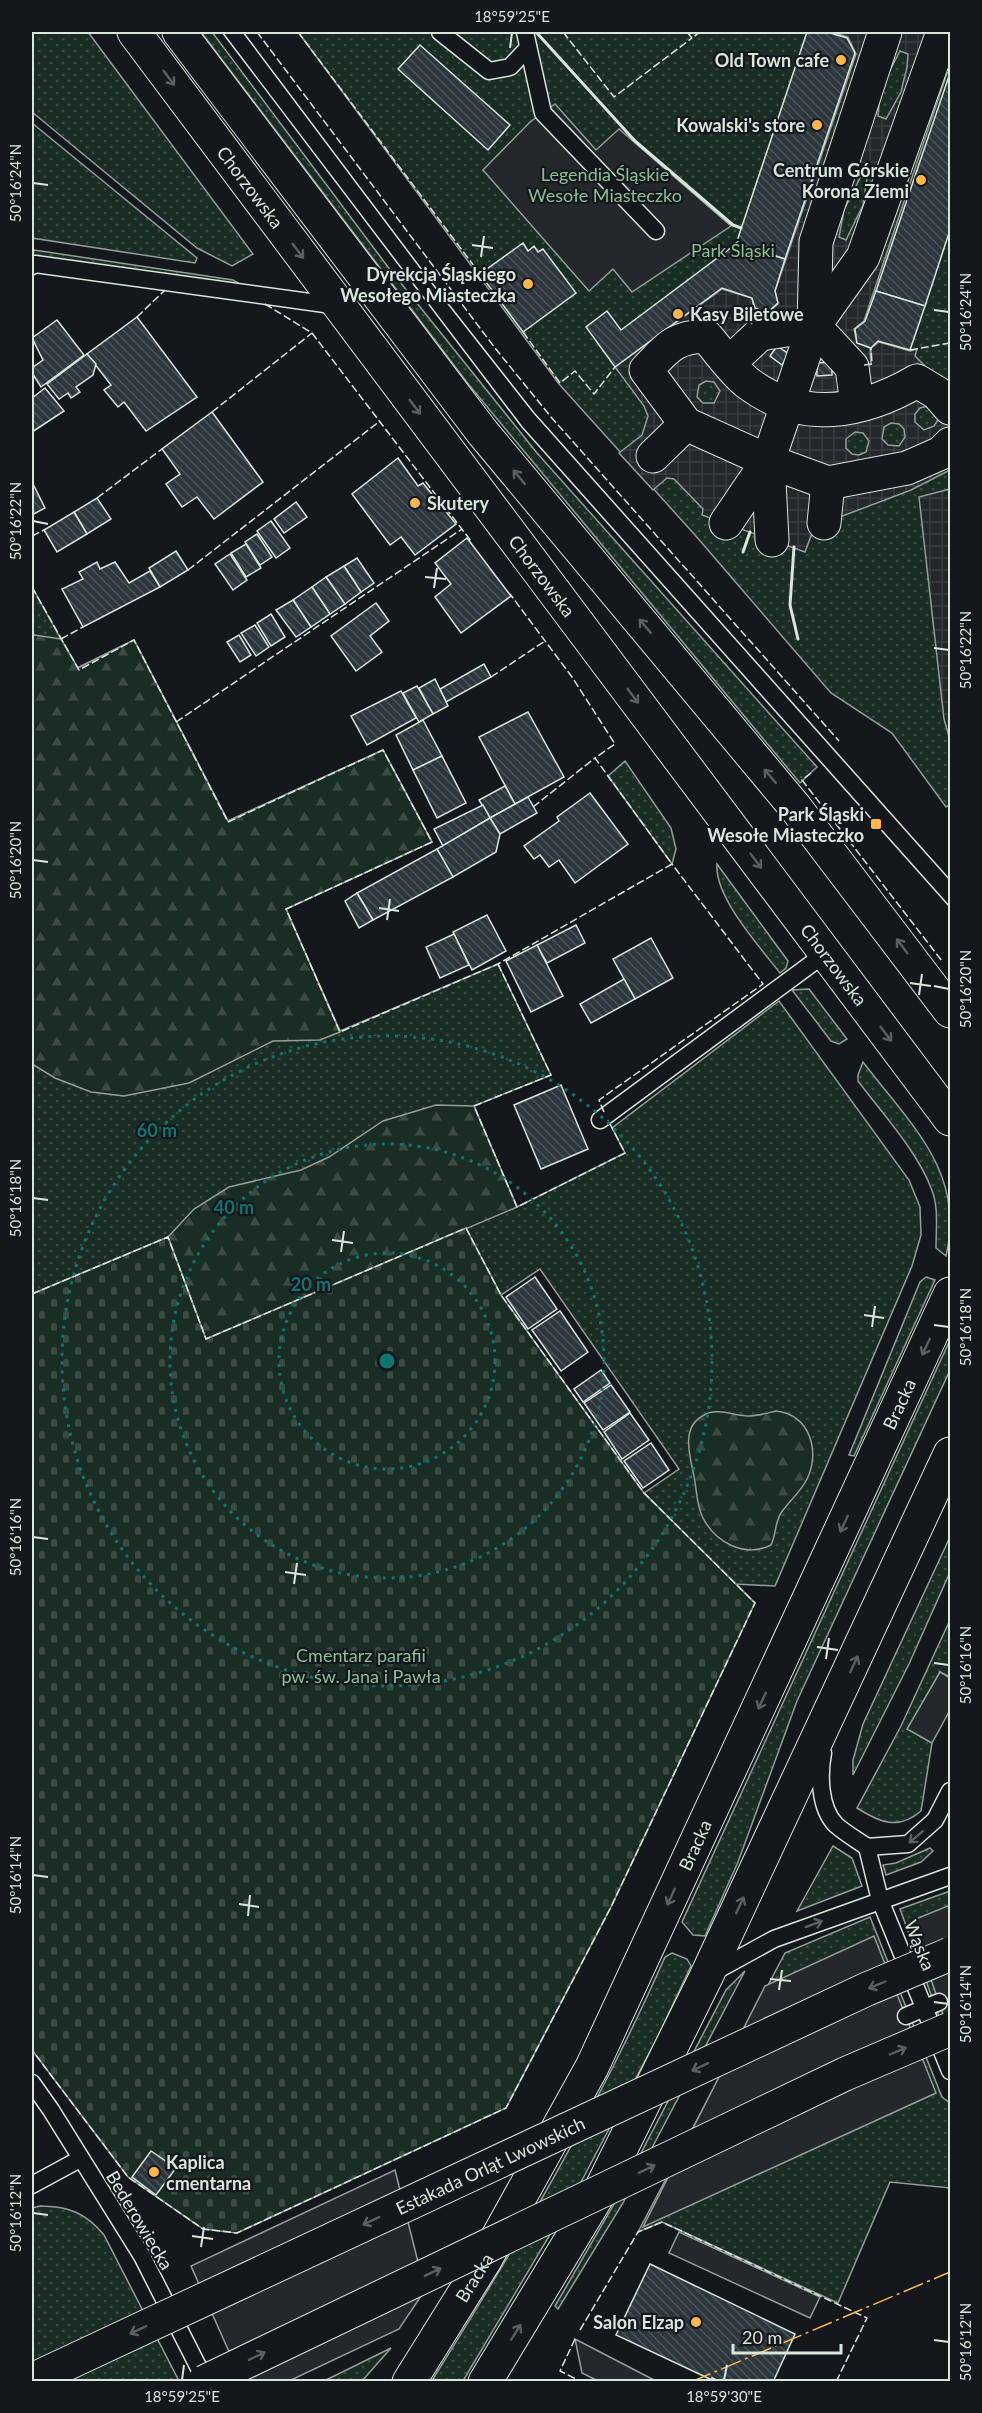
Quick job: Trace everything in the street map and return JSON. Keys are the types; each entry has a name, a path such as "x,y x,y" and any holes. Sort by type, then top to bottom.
{"main road":[{"name":"Chorzowska","path":"134,32 951,1119"},
{"name":"Chorzowska","path":"178,32 483,433 795,807 951,1011"},
{"path":"857,405 852,367 814,326 816,242 885,32"},
{"path":"726,523 768,461 814,326 863,257 943,32"},
{"path":"729,363 760,334 814,326"},
{"path":"951,408 937,393 916,381 886,399 830,411 786,406 747,384 706,336 684,337 664,351 646,370 686,424 768,461 828,483 909,479 951,444"},
{"path":"653,456 686,424"},
{"path":"768,461 772,540"},
{"path":"824,523 828,483"},
{"name":"Bracka","path":"409,2382 485,2260 592,2067 951,1294"},
{"path":"485,2382 598,2195 706,1977 951,1454"},
{"path":"926,1506 951,1480"},
{"name":"Estakada Orląt Lwowskich","path":"32,2380 867,1989 951,1954"},
{"path":"205,2382 845,2074 938,2013"}],"lane":[{"path":"440,32 489,71 510,67 527,49"},
{"path":"525,32 543,113 657,231"},
{"path":"32,266 35,264 340,306"},
{"path":"600,1120 826,953"},
{"path":"829,1717 819,1774 825,1803 836,1825 867,1847 908,1844 935,1820 951,1791"},
{"name":"Wąska","path":"867,1847 880,1900 938,2013 951,2071"},
{"path":"706,1977 749,1950 774,1939 951,1875"},
{"path":"906,2016 938,2013"},
{"name":"Bederowiecka","path":"32,2083 142,2256 205,2382"},
{"path":"32,2185 80,2159"}],"green space":[{"path":"32,32 88,32 253,254 232,266 197,248 32,112"},
{"path":"201,32 212,32 388,267 537,453 817,767 800,783 469,385"},
{"name":"Park Śląski","path":"298,32 950,32 950,804 946,807 892,733 831,693 695,535 559,384"},
{"path":"32,123 197,258 195,263 32,238"},
{"path":"34,250 233,280 255,293 32,262"},
{"path":"32,587 77,668 134,640 228,821 383,750 432,842 286,909 340,1031 498,964 551,1075 474,1106 517,1207 625,1153 612,1128 779,1001 909,1180 920,1207 921,1235 912,1266 775,1586 735,1584 644,1493 679,1469 540,1269 501,1295 466,1229 206,1339 168,1237 32,1294"},
{"path":"34,635 61,639 78,668 134,640 228,821 383,750 432,842 286,909 340,1032 320,1040 273,1041 189,1083 124,1096 91,1092 55,1078 32,1064 32,637"},
{"path":"625,761 671,828 676,849 672,864 608,776"},
{"path":"717,864 788,961 786,968 780,973 750,936 730,906 718,877"},
{"path":"809,989 847,1039 839,1044 831,1041 792,990"},
{"path":"863,1062 915,1128 941,1174 948,1199 950,1226 946,1256 936,1248 937,1225 934,1195 925,1174 908,1146 858,1081"},
{"path":"436,1105 474,1106 517,1207 206,1339 168,1237 194,1209 229,1187 301,1170 329,1157 383,1121"},
{"name":"Cmentarz parafii pw. św. Jana i Pawła","path":"466,1228 501,1295 644,1493 755,1603 611,1907 506,2108 237,2233 203,2229 128,2177 32,2050 32,1294 168,1237 206,1339"},
{"path":"926,1277 935,1280 854,1456 849,1455 920,1282"},
{"path":"950,1340 950,1370 797,1701 738,1862 705,1936 693,1935 682,1922"},
{"path":"776,1411 797,1419 804,1426 812,1446 811,1468 804,1484 779,1517 771,1545 761,1549 741,1549 715,1535 701,1514 690,1455 691,1428 696,1421 709,1413 720,1412 749,1416"},
{"path":"950,1537 950,1572 909,1664 853,1775 853,1760 863,1724"},
{"path":"950,1620 950,1677 940,1672 908,1729 932,1743 921,1811 913,1817 896,1823 881,1820 857,1808 901,1726"},
{"path":"833,1846 852,1858 862,1886 797,1911"},
{"path":"930,1848 933,1851 921,1862 886,1875 883,1865 896,1863"},
{"path":"950,1891 950,2047 900,1909"},
{"path":"870,1917 942,2097 950,2103 950,2188 890,2182 838,2303 662,2222 638,2232 785,1953"},
{"path":"672,1953 687,1959 691,1966 657,2038 580,2184 463,2381 431,2382 495,2279 556,2174 613,2067 665,1957"},
{"path":"745,1971 623,2203 558,2309 555,2306 617,2199 726,1990"},
{"path":"59,2207 76,2212 90,2221 104,2235 179,2381 32,2381 32,2208"},
{"path":"391,2348 362,2381 324,2381"}],"shaded area":[{"path":"831,32 950,32 950,72 947,73 864,321 854,329 857,343 870,348 871,365 871,348 879,342 910,351 917,349 915,356 950,391 950,470 911,490 824,523 811,536 805,552 702,515 703,509 674,479 667,478 653,490 619,453 642,435 648,416 644,406 615,367 722,289 752,298 754,309 767,313 778,304 775,291 856,54 848,37","holes":["900,51 908,54 901,92 886,119 878,116 879,103 887,76","861,176 867,178 863,205 846,240 839,237 844,210","706,381 714,382 720,391 714,403 703,403 697,397 699,385","928,406 938,416 934,426 924,430 915,422 915,414 920,408","891,423 899,424 904,429 905,437 899,446 888,445 882,439 884,427","855,432 863,433 869,441 866,452 859,455 852,454 846,448 846,439"]},
{"path":"555,104 596,150 619,129 731,226 632,292 613,269 589,291 483,170 530,122"},
{"path":"950,489 950,740 944,719 919,497"},
{"path":"940,1672 950,1678 950,1710 932,1743 907,1729"},
{"path":"950,1905 950,2035 911,1921"},
{"path":"874,1936 936,2093 643,2227 765,1986"},
{"path":"395,2170 425,2290 399,2329 289,2381 242,2381 191,2266"},
{"path":"679,2232 820,2297 810,2318 669,2253"},
{"path":"575,2339 656,2381 598,2381 582,2373"}],"building":[{"path":"807,32 827,32 847,38 855,53 785,259 736,244"},
{"path":"420,45 510,125 488,150 398,69"},
{"path":"950,73 950,230 925,306 876,291"},
{"name":"Dyrekcja Śląskiego Wesołego Miasteczka","path":"523,243 528,251 534,246 538,252 543,249 576,293 523,332 480,274"},
{"path":"736,244 785,259 775,291 778,303 767,313 755,308 752,298 722,288 615,367 586,327 607,311 621,330"},
{"path":"876,291 925,306 910,350 878,341 871,348 857,343 855,329 865,321"},
{"path":"137,317 197,397 146,431 124,402 118,407 104,390 111,385 87,354"},
{"path":"57,320 84,355 41,387 32,373 32,368 43,360 32,338"},
{"path":"777,346 789,354 782,365 770,356"},
{"path":"87,354 96,364 93,375 76,387 80,392 71,398 68,393 59,399 47,384"},
{"path":"832,362 832,375 817,376 817,363"},
{"path":"45,388 64,411 32,432 32,398"},
{"path":"212,412 263,482 214,519 197,497 182,507 166,484 180,474 162,449"},
{"path":"398,458 418,486 423,483 456,524 415,555 401,537 390,545 352,494"},
{"path":"32,482 45,508 32,515"},
{"path":"97,498 111,519 87,534 74,512"},
{"path":"296,502 307,517 284,533 274,519"},
{"path":"74,512 87,534 57,552 44,530"},
{"path":"271,521 290,548 276,558 257,531"},
{"path":"257,534 272,557 260,565 245,542"},
{"path":"467,538 511,596 461,633 435,597 451,584 435,563"},
{"path":"246,544 261,568 246,577 231,553"},
{"path":"176,551 188,570 160,587 149,568"},
{"path":"230,554 247,580 233,590 215,564"},
{"path":"357,558 374,583 361,592 344,566"},
{"path":"97,562 100,569 115,562 129,583 150,571 160,587 83,627 62,589 83,579 79,572"},
{"path":"344,566 361,592 345,604 326,577"},
{"path":"326,577 345,604 330,614 312,587"},
{"path":"312,587 330,614 311,627 293,600"},
{"path":"293,600 311,627 296,637 276,610"},
{"path":"376,603 389,621 370,636 382,652 356,671 331,636"},
{"path":"271,614 285,637 271,646 257,623"},
{"path":"255,625 269,647 256,656 241,633"},
{"path":"239,635 251,655 240,662 227,642"},
{"path":"484,664 491,677 446,702 440,689"},
{"path":"435,679 448,706 433,714 419,688"},
{"path":"417,686 433,714 419,722 403,693"},
{"path":"401,691 416,718 367,745 351,716"},
{"path":"528,712 564,777 515,804 479,737"},
{"path":"423,720 442,756 413,770 396,735"},
{"path":"442,756 466,803 437,818 413,770"},
{"path":"505,786 515,804 490,818 479,800"},
{"path":"590,793 628,844 575,883 559,860 549,867 540,855 534,859 524,846 559,821 557,817"},
{"path":"528,797 537,813 500,834 490,818"},
{"path":"483,805 490,818 443,846 434,829"},
{"path":"490,818 500,834 496,852 453,877 437,849"},
{"path":"437,849 453,877 373,920 357,893"},
{"path":"357,893 373,920 359,928 345,901"},
{"path":"487,915 506,951 472,970 453,932"},
{"path":"576,925 585,943 547,963 537,945"},
{"path":"454,934 469,965 440,978 426,947"},
{"path":"651,938 673,978 635,999 613,959"},
{"path":"537,945 563,996 531,1012 506,961"},
{"path":"624,979 635,999 591,1023 580,1004"},
{"path":"561,1085 588,1149 541,1169 514,1105"},
{"path":"535,1277 557,1309 528,1329 506,1297"},
{"path":"560,1311 588,1352 561,1371 532,1330"},
{"path":"601,1370 610,1383 583,1402 574,1389"},
{"path":"611,1385 630,1412 603,1430 584,1403"},
{"path":"630,1413 649,1440 622,1459 604,1432"},
{"path":"651,1443 669,1470 643,1488 624,1461"},
{"name":"Kaplica cmentarna","path":"151,2151 176,2168 156,2195 132,2177"},
{"name":"Salon Elzap","path":"650,2264 795,2334 773,2382 721,2382 712,2378 712,2380 616,2335"}],"tram line":[{"path":"222,32 522,427 950,907"},
{"path":"243,32 431,282 534,413 950,880"}],"fence":[{"path":"257,32 495,348 551,417 839,741"},
{"path":"298,32 480,274"},
{"path":"563,32 614,97 692,38"},
{"path":"687,32 692,38 700,32"},
{"path":"137,317 165,290"},
{"path":"265,304 312,333 471,541"},
{"path":"752,324 748,318 754,308"},
{"path":"523,332 560,383 575,371 594,394 615,367"},
{"path":"212,412 312,333"},
{"path":"910,350 950,343"},
{"path":"864,365 872,364 871,348"},
{"path":"188,570 380,421"},
{"path":"97,498 162,449"},
{"path":"176,722 462,529"},
{"path":"32,536 44,530"},
{"path":"32,587 79,670 134,640 228,822 383,750 432,842 286,909 340,1032 498,964 672,864 595,758 615,744 572,677 510,594"},
{"path":"61,639 83,627"},
{"path":"491,677 545,641"},
{"path":"533,807 595,758"},
{"path":"811,773 802,780 942,961"},
{"path":"604,1112 599,1100 763,984 672,864"},
{"path":"498,964 551,1075 474,1106 517,1207 625,1153 608,1120"},
{"path":"32,1294 168,1237 206,1339 466,1228 501,1295 644,1493 755,1603 611,1907 506,2108 237,2233 203,2229 128,2177 32,2050"},
{"path":"580,2330 638,2232 662,2222 867,2318 836,2382"},
{"path":"575,2339 560,2371 582,2382"}],"wall":[{"path":"536,32 635,141 733,225 741,228"},
{"path":"743,552 750,532"},
{"path":"794,547 790,605 798,639"}],"power":[{"path":"691,2382 950,2272"}],"place":[{"name":"Old Town cafe","path":"841,60"},
{"name":"Kowalski's store","path":"817,125"},
{"name":"Centrum Górskie Korona Ziemi","path":"921,180"},
{"name":"Dyrekcja Śląskiego Wesołego Miasteczka","path":"528,284"},
{"name":"Kasy Biletowe","path":"678,314"},
{"name":"Skutery","path":"415,503"},
{"name":"Park Śląski Wesołe Miasteczko","path":"876,824"},
{"name":"Kaplica cmentarna","path":"154,2172"},
{"name":"Salon Elzap","path":"696,2322"}],"park label":[{"name":"Legendia Śląskie Wesołe Miasteczko","path":"605,184"}]}
